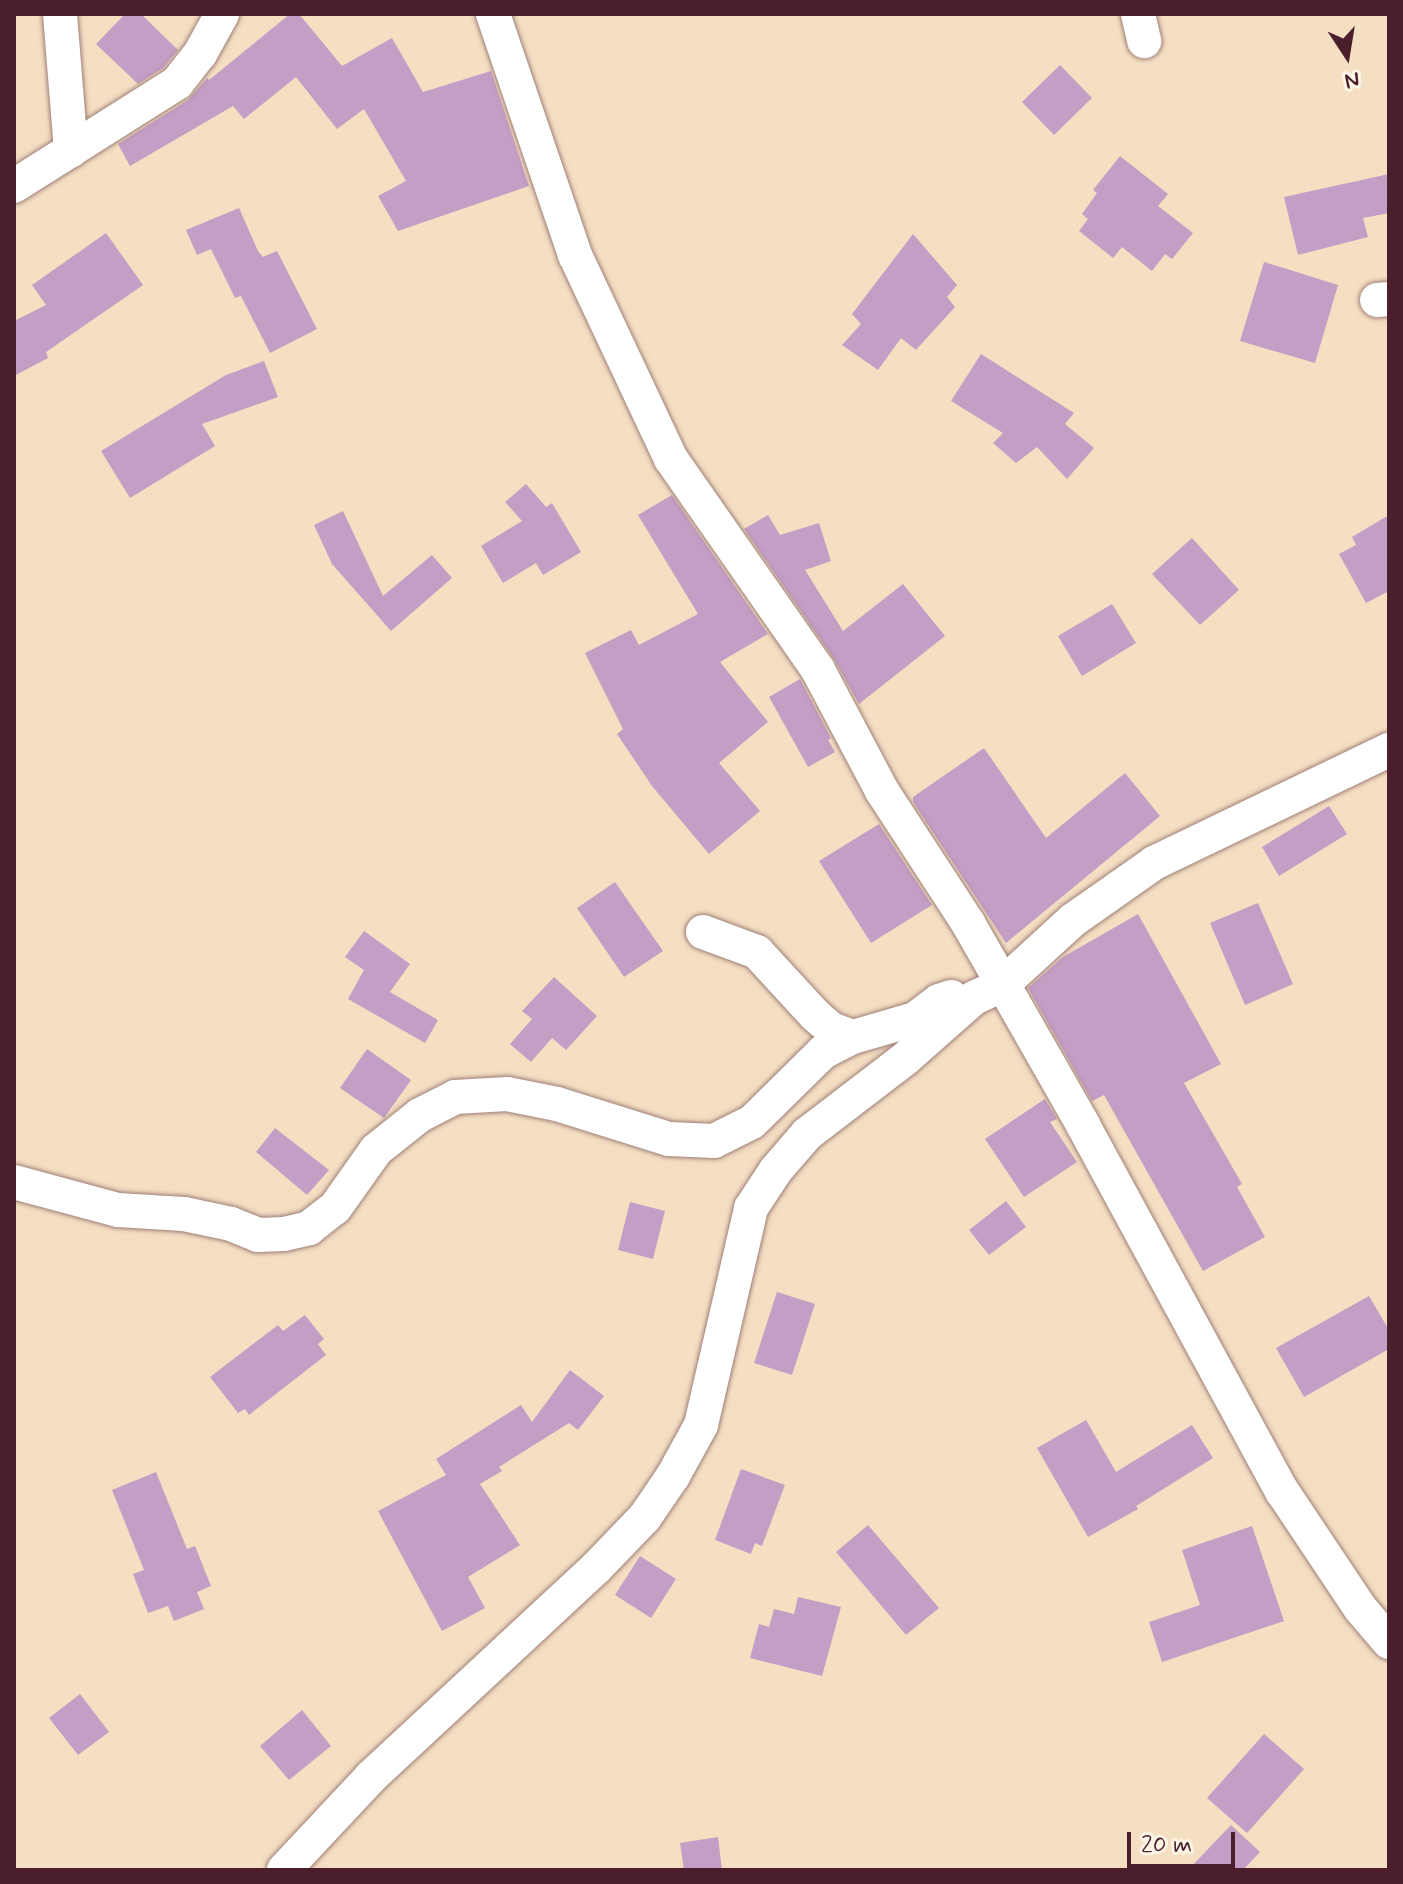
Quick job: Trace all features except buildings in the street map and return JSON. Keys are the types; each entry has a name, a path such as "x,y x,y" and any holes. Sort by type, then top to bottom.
{"street":[{"path":"60,14 71,151"},
{"path":"14,186 177,83 200,54 222,14"},
{"path":"493,14 575,255 671,459 818,670 882,791 968,923 988,991 1083,1125 1282,1491 1360,1608 1389,1642"},
{"path":"284,1870 371,1777 595,1569 645,1517 673,1476 701,1425 751,1208 776,1170 807,1134 906,1058 1073,920 1154,863 1389,750"},
{"path":"703,932 757,952 815,1015 831,1029 853,1037"},
{"path":"14,1182 118,1210 184,1214 231,1224 258,1235 284,1234 309,1228 335,1208 376,1150 420,1115 455,1097 507,1094 557,1104 669,1139 714,1141 752,1122 823,1052 853,1037 915,1019 939,1001 959,994 988,991"}]}
